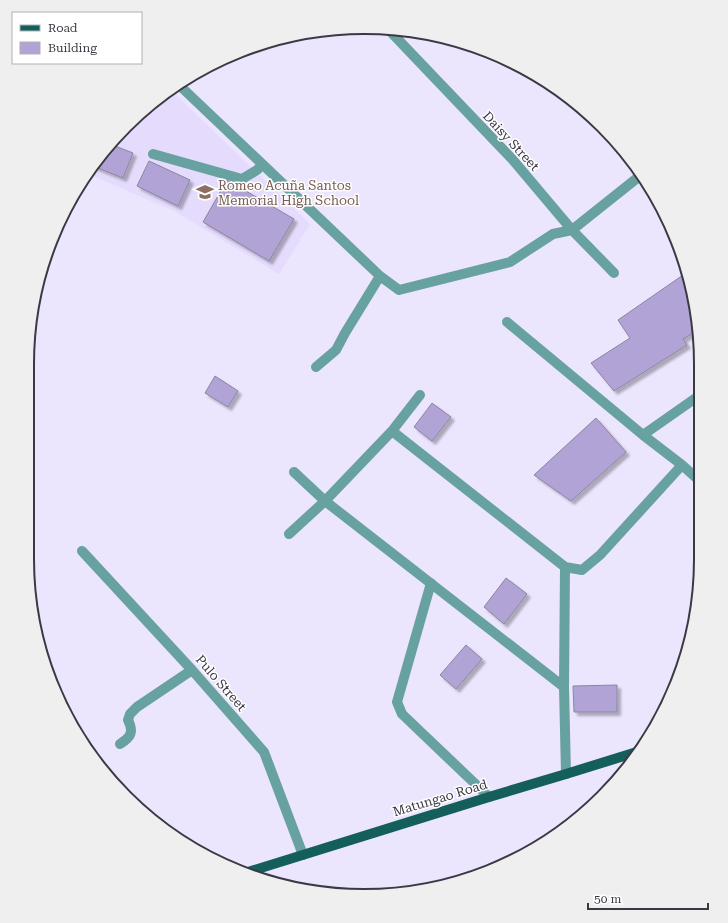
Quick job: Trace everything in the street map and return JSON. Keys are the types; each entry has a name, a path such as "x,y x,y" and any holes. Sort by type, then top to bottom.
{"main road":[{"name":"Matungao Road","path":"255,870 630,754"}],"street":[{"name":"Daisy Street","path":"394,36 513,160 572,230 614,273"},
{"path":"183,89 380,276 399,290 510,262 553,234 572,230 636,179"},
{"path":"153,154 242,179 257,170 262,165"},
{"path":"316,368 336,350 380,276"},
{"path":"507,322 694,476"},
{"path":"289,534 325,501 392,431 420,395"},
{"path":"643,435 694,399"},
{"path":"392,431 565,567 582,570 600,555 682,465"},
{"path":"294,472 325,501 564,687"},
{"name":"Pulo Street","path":"82,550 192,670 264,752 303,855"},
{"path":"565,567 564,687 566,774"},
{"path":"431,583 397,702 402,714 489,797"},
{"path":"120,744 125,741 131,733 131,726 128,720 130,714 137,707 192,670"}],"shaded area":[{"name":"Romeo Acuña Santos Memorial High School","path":"175,94 310,224 279,274 174,211 93,176 116,146 146,116"}],"building":[{"path":"116,146 133,153 123,178 99,168"},
{"path":"149,161 190,180 178,206 137,186"},
{"path":"227,180 294,219 269,261 203,222"},
{"path":"682,276 688,300 692,333 683,339 687,345 614,391 591,363 630,338 618,320"},
{"path":"215,376 238,391 228,407 205,393"},
{"path":"432,403 451,417 432,441 414,427"},
{"path":"596,418 626,452 571,501 534,475"},
{"path":"506,578 527,594 504,624 484,607"},
{"path":"466,645 482,659 456,689 440,675"},
{"path":"617,685 617,712 574,712 573,686"}],"place":[{"name":"Romeo Acuña Santos Memorial High School","path":"205,192"}]}
